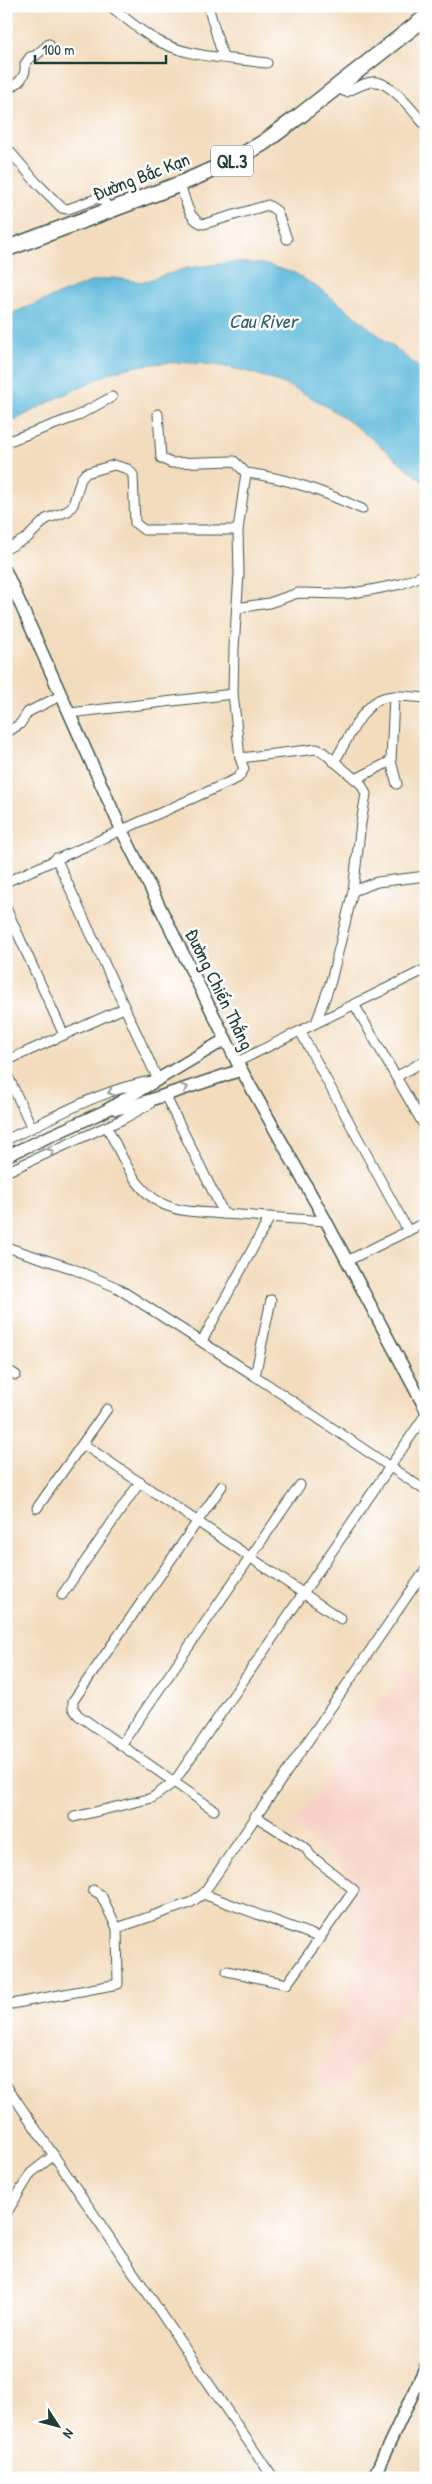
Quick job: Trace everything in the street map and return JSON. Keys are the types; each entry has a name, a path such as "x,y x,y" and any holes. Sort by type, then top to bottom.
{"highway":[{"name":"Đường Bắc Kạn","path":"6,249 180,184 232,161 263,142 426,17"}],"main road":[{"name":"Đường Chiến Thắng","path":"6,572 122,831 239,1066 326,1221 426,1410"},
{"path":"6,1156 105,1111 226,1039"},
{"path":"105,1111 135,1105 165,1095 239,1066"},
{"path":"373,2478 426,2366"}],"street":[{"path":"110,6 151,37 167,45 190,52 267,63"},
{"path":"208,6 223,57"},
{"path":"6,89 24,77 26,71 25,64 30,57 35,56 49,44"},
{"path":"334,87 346,92 371,82 378,82 394,92 426,126"},
{"path":"6,147 36,182 62,208 68,209 101,197 110,210"},
{"path":"180,184 192,219 198,223 204,224 268,204 277,211 287,239"},
{"path":"6,442 75,417 112,397"},
{"path":"158,414 161,458 171,462 234,461 246,473 286,479 320,490 362,509"},
{"path":"6,549 27,538 46,519 68,511 73,505 81,479 86,473 114,466 128,469 133,474 135,523 138,528 144,530 238,530"},
{"path":"6,882 238,778 244,769 240,758 233,694 238,530 246,473"},
{"path":"237,608 269,603 298,593 346,594 371,590 409,581 426,574"},
{"path":"70,713 233,694"},
{"path":"6,733 20,724 28,712 62,695"},
{"path":"334,762 367,708 376,700 394,696 426,698"},
{"path":"394,696 391,761 398,784"},
{"path":"240,758 317,750 323,752 356,779 366,794 353,891 331,981 316,1023"},
{"path":"356,779 391,761"},
{"path":"6,1140 118,1089 158,1080 56,858"},
{"path":"353,891 377,882 426,876"},
{"path":"6,908 64,1035"},
{"path":"239,1066 300,1031 426,969"},
{"path":"354,1004 426,1129"},
{"path":"6,1061 124,1008"},
{"path":"300,1031 408,1231"},
{"path":"396,1076 426,1060"},
{"path":"6,1072 32,1128"},
{"path":"6,1172 107,1127 165,1095 224,1214"},
{"path":"107,1127 137,1184 145,1192 173,1208 224,1214 326,1221"},
{"path":"202,1341 270,1217"},
{"path":"347,1261 426,1222"},
{"path":"6,1247 71,1268 116,1287 202,1341 426,1491"},
{"path":"255,1376 271,1300"},
{"path":"6,1369 16,1375"},
{"path":"38,1508 107,1408"},
{"path":"74,1817 152,1798 174,1782 426,1414"},
{"path":"83,1444 304,1592 341,1619"},
{"path":"62,1595 140,1482"},
{"path":"121,1745 300,1485"},
{"path":"214,1810 78,1715 72,1708 73,1701 222,1486"},
{"path":"117,1928 190,1903 203,1894 426,1569"},
{"path":"227,1971 287,1984 353,1893 352,1886 310,1854 306,1848 255,1816"},
{"path":"6,2005 118,1984 117,1928 100,1895 93,1890"},
{"path":"203,1894 321,1938"},
{"path":"6,2085 272,2478"},
{"path":"6,2214 31,2173 54,2155"}],"shaded area":[{"path":"404,1670 426,1686 426,1978 375,2050 334,2092 317,2084 362,1945 340,1858 293,1825"}],"water":[{"name":"Cau River","path":"234,262 263,264 295,273 326,293 426,373 426,484 358,428 314,399 269,378 220,366 169,363 144,365 116,371 69,392 6,425 7,315 93,281 113,278 142,282 188,268"}]}
